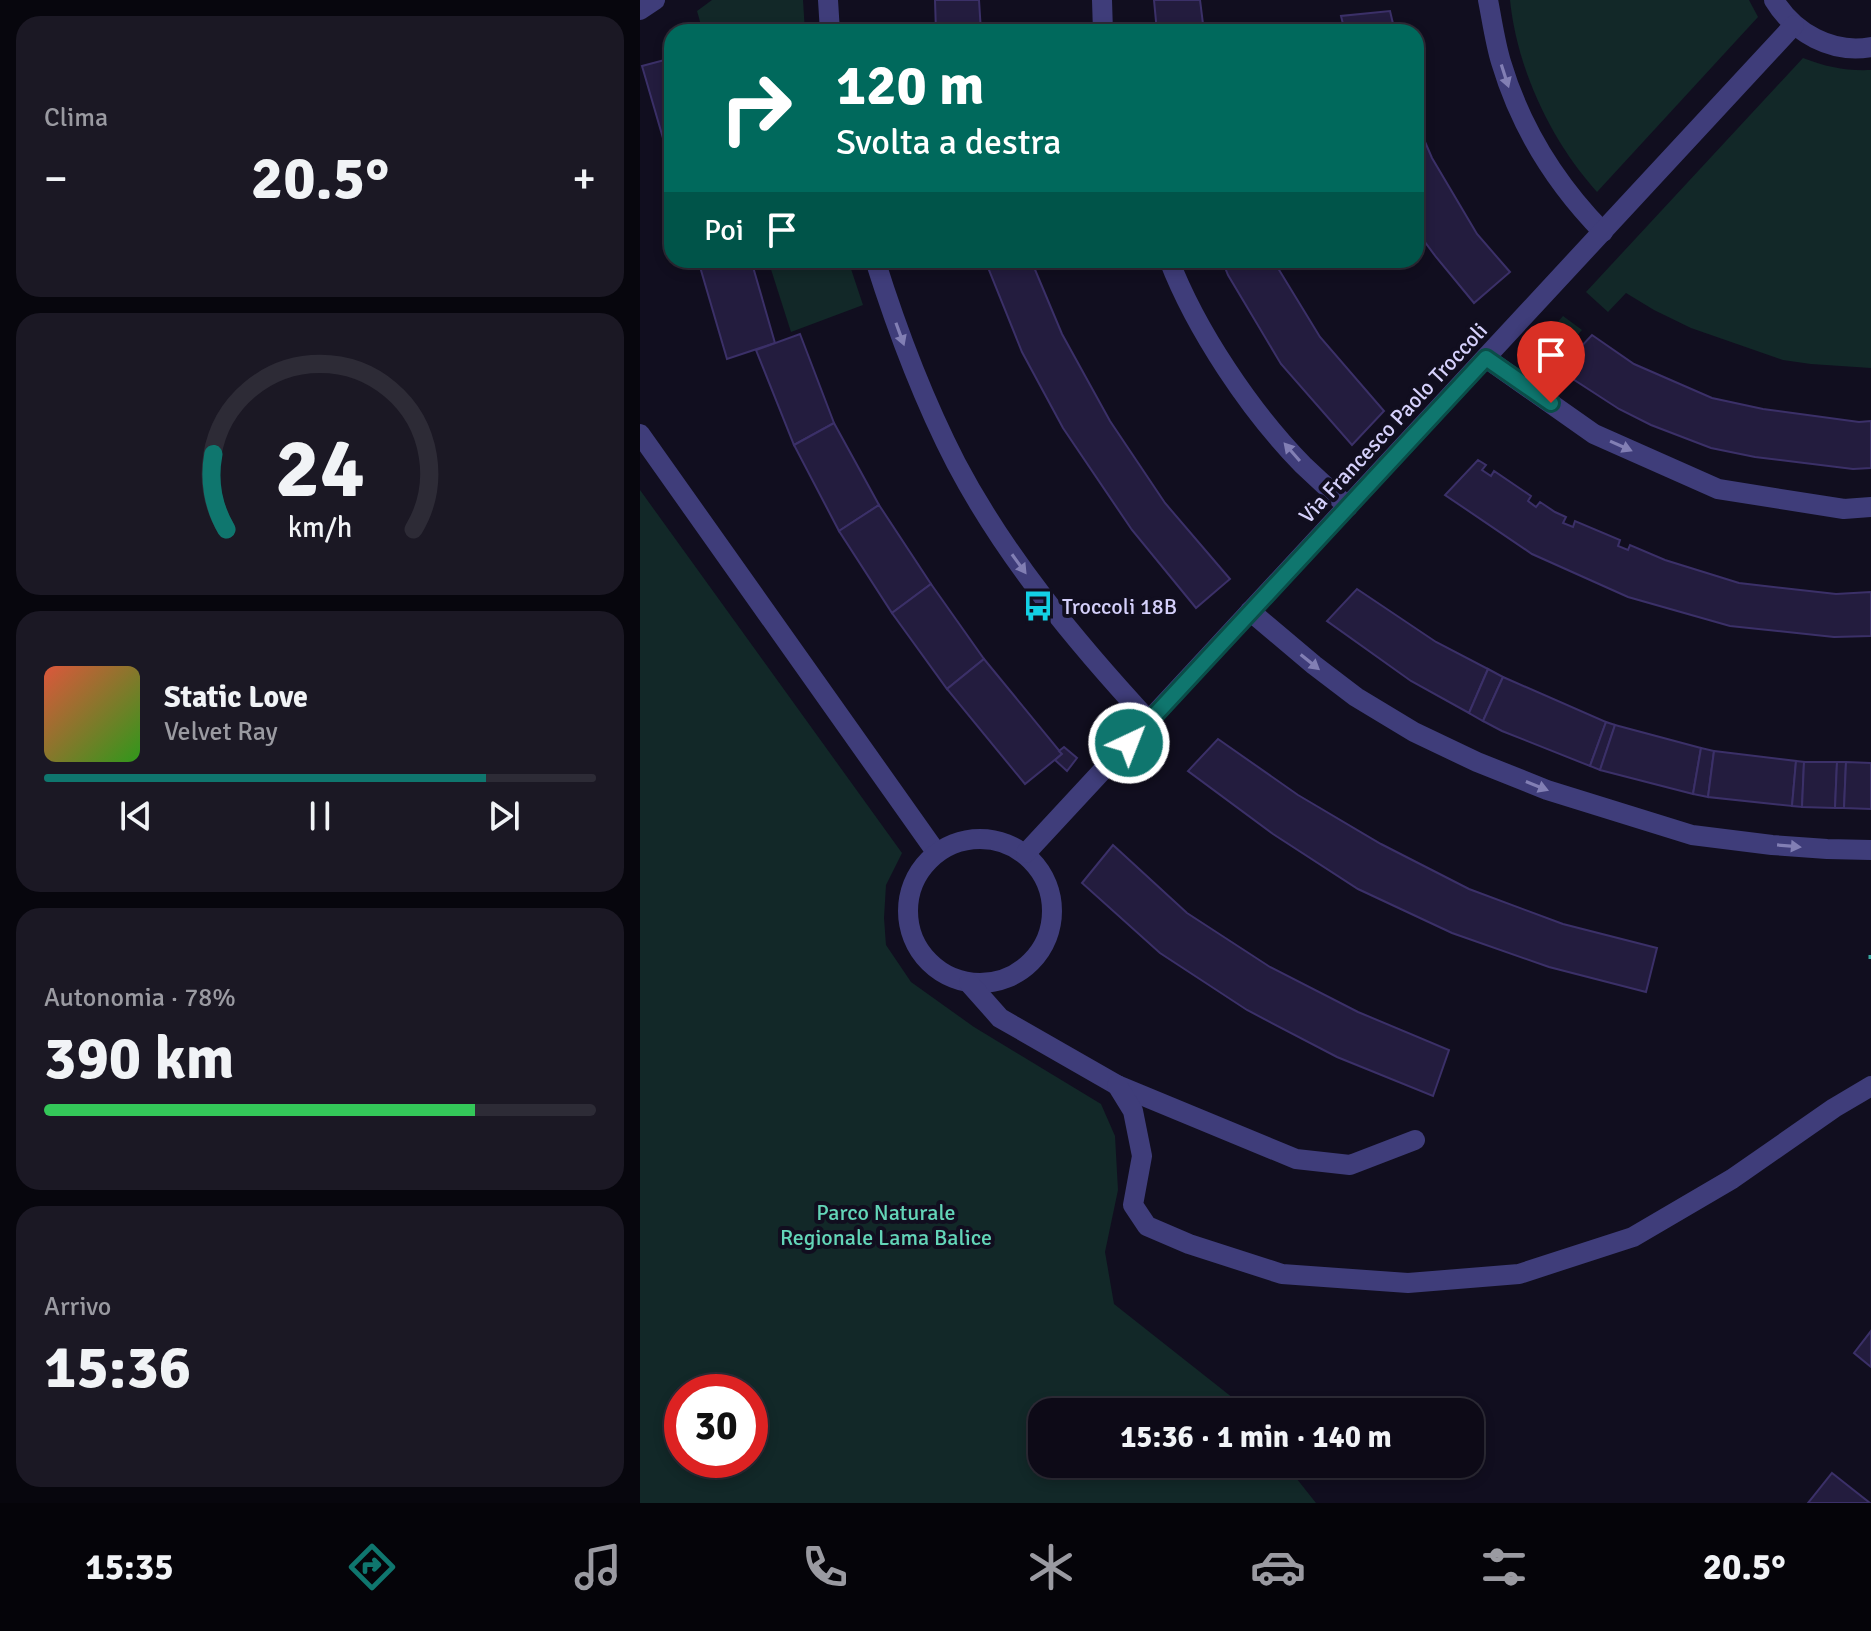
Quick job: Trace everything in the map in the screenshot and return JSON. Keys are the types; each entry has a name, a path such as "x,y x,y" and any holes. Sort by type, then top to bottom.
{"street":[{"path":"640,10 655,0"},
{"path":"828,0 830,24"},
{"path":"1102,0 1103,24"},
{"path":"1488,0 1500,59 1513,99 1539,151 1559,182 1603,232"},
{"path":"1774,0 1794,25 1809,36 1845,48 1871,47"},
{"name":"Via Francesco Paolo Troccoli","path":"1026,853 1794,25"},
{"path":"878,268 918,380 957,464 1004,543 1061,620 1149,721"},
{"path":"1173,268 1205,333 1256,410 1301,463 1348,507"},
{"path":"1486,358 1594,434 1718,489 1844,509 1871,507"},
{"path":"640,434 936,852"},
{"path":"1250,611 1356,697 1414,732 1547,790 1692,835 1772,845 1871,850"},
{"path":"975,838 997,840 1026,853 1046,880 1052,902 1051,924 1043,945 1030,963 1012,976 991,983 969,983 946,975 927,961 913,940 907,917 909,893 919,871 936,852 975,838"},
{"path":"969,983 1000,1018 1117,1085 1296,1159 1350,1165 1415,1140"},
{"path":"1117,1085 1133,1111 1142,1156 1133,1205 1147,1226 1189,1244 1282,1274 1408,1283 1519,1274 1633,1237 1732,1179 1871,1086"}],"path":[{"path":"1871,955 1871,965"}],"green space":[{"path":"712,0 803,0 804,24 701,24 697,11"},
{"path":"1510,0 1749,0 1758,17 1597,192 1565,150 1539,103 1520,52"},
{"path":"1803,58 1836,68 1871,70 1871,368 1783,360 1691,328 1626,293 1608,312 1586,292"},
{"path":"771,268 851,268 863,305 791,332"},
{"path":"1563,316 1582,330 1541,375 1523,361"},
{"name":"Parco Naturale Regionale Lama Balice","path":"640,490 902,853 886,885 884,918 886,945 911,982 974,1027 1101,1104 1115,1136 1118,1190 1105,1252 1114,1304 1233,1398 1028,1398 1028,1478 1296,1478 1316,1503 640,1503"}],"building":[{"path":"935,0 979,0 980,24 936,24"},
{"path":"1154,0 1200,0 1203,24 1156,24"},
{"path":"1390,11 1393,24 1343,24 1341,16"},
{"path":"664,60 664,142 642,66"},
{"path":"1424,140 1477,234 1510,272 1474,303 1424,241"},
{"path":"700,268 753,268 775,343 727,359"},
{"path":"988,268 1034,268 1062,334 1110,421 1165,503 1230,579 1196,608 1132,530 1063,428 1022,352"},
{"path":"1225,268 1278,268 1320,337 1384,411 1352,445 1281,364"},
{"path":"800,334 834,423 794,445 756,350"},
{"path":"1592,335 1634,364 1712,398 1763,409 1871,421 1871,468 1853,469 1755,457 1711,448 1651,425 1619,409 1559,370"},
{"path":"834,423 879,505 839,531 794,445"},
{"path":"1478,460 1486,465 1482,470 1491,476 1494,471 1531,496 1528,501 1536,507 1540,502 1566,517 1563,523 1573,527 1575,521 1620,540 1618,546 1628,550 1630,545 1665,560 1739,583 1836,594 1871,592 1871,636 1834,637 1730,626 1628,597 1532,554 1445,495"},
{"path":"879,505 931,584 892,613 839,531"},
{"path":"931,584 984,659 947,689 892,613"},
{"path":"1357,589 1436,642 1488,669 1469,713 1411,681 1327,621"},
{"path":"984,659 1062,754 1025,784 947,689"},
{"path":"1488,669 1503,677 1483,721 1469,713"},
{"path":"1503,677 1606,722 1590,766 1483,721"},
{"path":"1606,722 1615,725 1600,770 1590,766"},
{"path":"1615,725 1701,748 1693,794 1600,770"},
{"path":"1218,739 1298,795 1381,844 1469,889 1563,924 1657,948 1646,992 1549,967 1452,933 1358,889 1273,834 1188,771"},
{"path":"1064,747 1077,758 1067,771 1055,760"},
{"path":"1701,748 1714,751 1708,797 1693,794"},
{"path":"1714,751 1796,761 1792,806 1708,797"},
{"path":"1796,761 1804,762 1802,807 1792,806"},
{"path":"1804,762 1837,762 1835,808 1802,807"},
{"path":"1837,762 1846,762 1844,808 1835,808"},
{"path":"1846,762 1871,763 1871,809 1844,808"},
{"path":"1113,845 1187,913 1270,967 1358,1012 1449,1050 1433,1096 1337,1057 1247,1010 1160,953 1082,883"},
{"path":"1871,1331 1871,1367 1854,1353"},
{"path":"1832,1473 1870,1503 1808,1503"}],"place":[{"name":"Troccoli 18B","path":"1038,606"}],"route":[{"path":"1129,743 1486,358 1551,403"}]}
